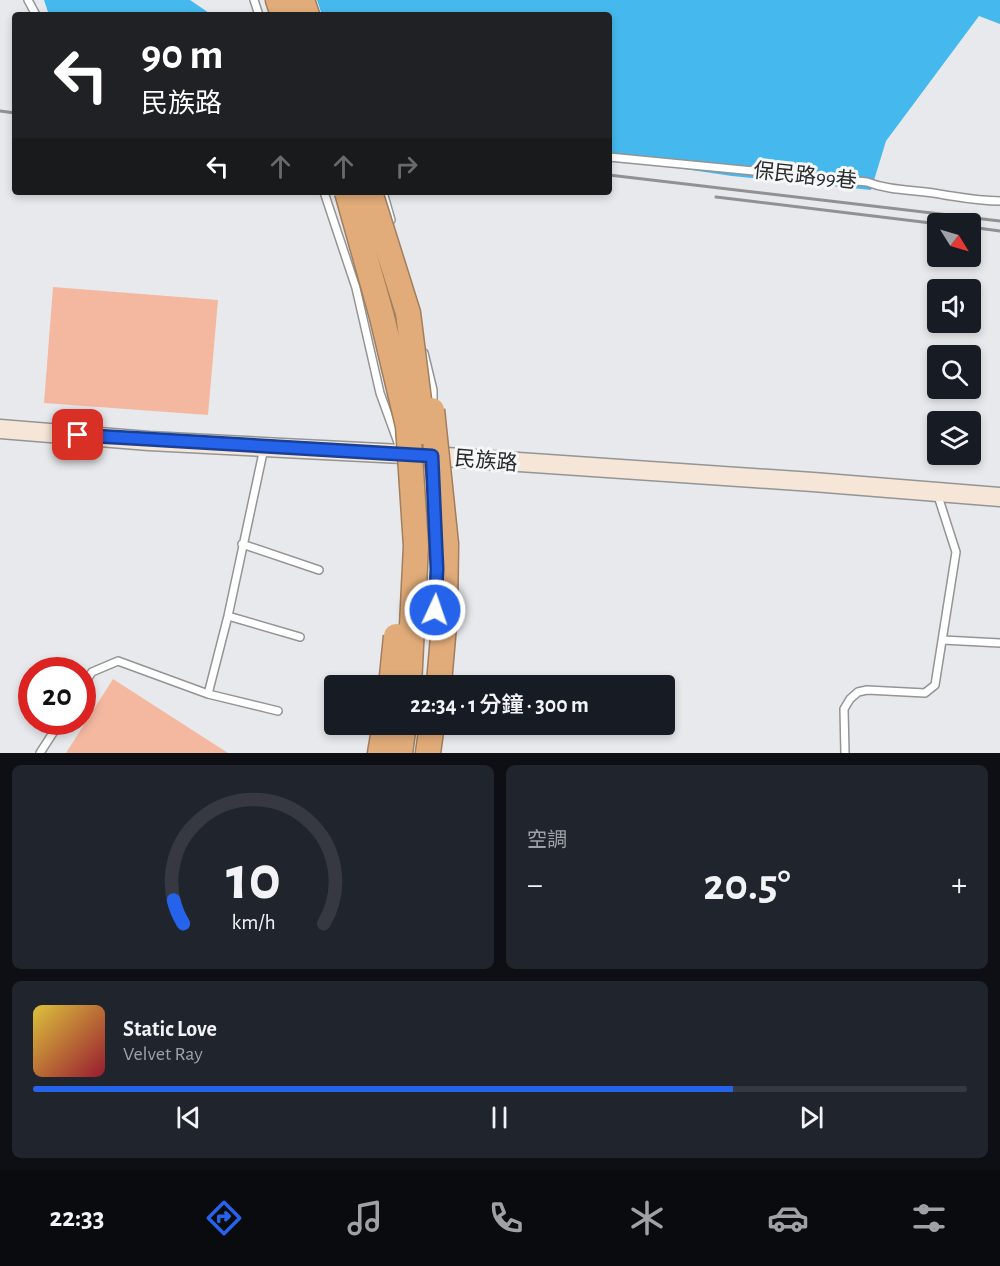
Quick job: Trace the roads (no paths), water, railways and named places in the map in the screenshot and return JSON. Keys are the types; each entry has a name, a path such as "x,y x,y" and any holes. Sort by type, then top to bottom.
{"highway":[{"path":"348,195 382,317 408,426 427,675"},
{"path":"371,195 414,323 432,548 428,675"},
{"path":"382,317 400,534 399,612 393,675"},
{"path":"380,753 383,735"},
{"path":"400,753 402,735"},
{"path":"415,753 417,735"},
{"path":"428,753 430,735"}],"street":[{"name":"民族路","path":"0,429 264,448 432,456 1000,497"}],"lane":[{"name":"保民路99巷","path":"612,157 867,182 884,189 945,194 964,200 1000,201"},
{"path":"325,195 356,288 380,393 402,454 408,536 400,675"},
{"path":"384,195 392,224"},
{"path":"410,288 414,323"},
{"path":"422,345 433,390 432,456 435,524"},
{"path":"208,694 228,616 264,448"},
{"path":"845,753 843,710 858,692 867,690 931,691 937,679 957,552 937,493"},
{"path":"242,544 319,570"},
{"path":"228,616 300,637"},
{"path":"943,640 1000,643"},
{"path":"429,675 433,649"},
{"path":"96,670 118,661 208,694 278,711"},
{"path":"40,753 52,735"},
{"path":"391,753 393,735"}],"water":[{"path":"44,0 190,0 208,12 48,12"},
{"path":"317,0 1000,0 1000,24 979,16 886,141 871,190 732,176 612,158 612,12 321,12"}],"railway":[{"path":"0,111 12,113"},
{"path":"612,175 1000,221"},
{"path":"716,197 927,223"},
{"path":"981,228 1000,231"}]}
